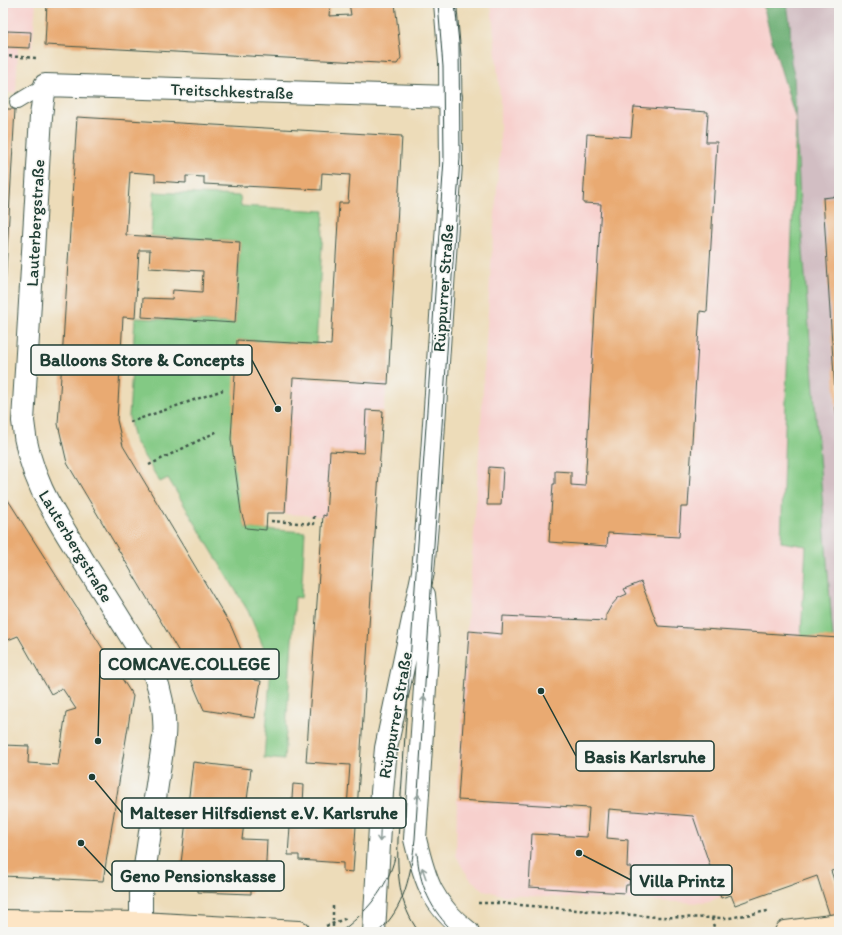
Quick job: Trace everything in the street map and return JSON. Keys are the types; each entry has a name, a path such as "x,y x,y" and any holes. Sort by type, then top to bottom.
{"main road":[{"path":"3,921 141,923 299,932"},
{"path":"786,932 839,925"}],"street":[{"name":"Rüppurrer Straße","path":"374,932 386,748 423,572 435,415 449,187 451,97 450,62 445,3"},
{"name":"Treitschkestraße","path":"45,85 451,97"},
{"name":"Lauterbergstraße","path":"45,85 41,116 23,421 28,454 48,504 154,673 159,687 165,719 141,894 141,923"},
{"name":"Rüppurrer Straße","path":"423,572 428,641 415,839 422,871 431,892 453,920 468,932"}],"lane":[{"path":"17,102 45,85"}],"path":[{"path":"3,56 38,58"},
{"path":"133,349 225,355"},
{"path":"130,422 223,390"},
{"path":"150,465 218,431"},
{"path":"271,521 314,524 314,515"},
{"path":"439,903 498,903 656,917 712,918 715,932"},
{"path":"333,906 333,932"},
{"path":"321,928 376,906"}],"shaded area":[{"path":"3,3 36,3 32,48 18,48 16,93 3,93"},
{"path":"491,3 763,3 770,34 796,120 781,542 806,546 801,636 839,638 839,857 703,903 502,895 484,890 471,880 456,855 457,796 469,592 500,149 500,97"},
{"path":"787,3 839,3 839,638 833,638 801,224 794,74 791,62 790,25"},
{"path":"237,340 390,349 388,384 383,411 376,519 267,513"}],"green space":[{"path":"763,3 787,3 790,25 791,62 794,74 796,120 770,34"},
{"path":"796,120 801,224 833,638 801,636 806,546 781,542"},
{"path":"154,192 240,196 241,206 324,211 316,345 238,340 241,511 246,528 305,532 301,598 295,597 284,760 264,758 271,665 248,611 168,478 160,482 134,440 129,417 135,318 235,323 240,242 151,236"}],"building":[{"path":"47,3 330,3 329,16 351,15 349,3 395,3 401,58 397,64 45,45"},
{"path":"7,31 31,32 30,48 6,47"},
{"path":"634,107 708,112 706,142 717,142 707,312 700,311 688,507 681,507 679,537 608,533 607,546 549,542 555,471 571,472 571,485 585,486 601,204 583,203 587,134 631,137"},
{"path":"3,109 15,109 4,306 3,306"},
{"path":"77,117 402,136 388,384 293,378 285,513 267,513 266,530 246,528 241,511 231,439 237,340 331,345 339,203 348,203 350,175 322,173 321,190 204,184 204,177 186,176 186,183 155,181 155,174 130,172 126,235 240,242 235,323 142,317 143,298 172,299 173,290 202,292 203,271 149,268 150,250 139,250 135,318 123,317 117,420 123,446 231,626 254,680 261,681 255,718 204,710 179,652 67,463 58,424"},
{"path":"839,196 839,441 838,441 823,198"},
{"path":"366,410 383,411 353,872 343,871 343,863 299,860 299,855 288,855 293,784 304,785 303,804 347,808 350,765 306,762 323,515 326,516 330,451 364,453"},
{"path":"489,467 503,468 501,505 487,505"},
{"path":"8,500 133,696 103,881 3,876 3,745 29,746 28,763 58,765 66,712 76,709 62,688 51,694 18,636 3,642 3,502"},
{"path":"641,582 658,626 839,638 839,869 831,871 839,895 839,932 835,932 817,876 735,905 731,895 721,898 693,816 609,809 607,838 628,840 627,867 631,867 629,885 626,885 625,893 529,887 532,834 587,837 589,808 458,800 469,631 502,634 503,616 606,621 606,615 611,606 618,598 627,594 624,589"},
{"path":"193,762 251,769 242,839 267,840 265,883 251,883 251,894 198,892 198,882 179,880"}],"tram line":[{"path":"419,932 407,910 400,888 398,839 444,159 443,67 438,3"},
{"path":"378,932 395,913 401,901 409,877 415,839 460,158 459,43 455,3"},
{"path":"417,853 420,875 428,896 439,915 454,932"},
{"path":"340,932 367,909 381,890 392,868 395,857"}],"place":[{"name":"Balloons Store & Concepts","path":"278,409"},
{"name":"Basis Karlsruhe","path":"541,691"},
{"name":"COMCAVE.COLLEGE","path":"98,741"},
{"name":"Malteser Hilfsdienst e.V. Karlsruhe","path":"92,777"},
{"name":"Geno Pensionskasse","path":"81,843"},
{"name":"Villa Printz","path":"579,853"}]}
